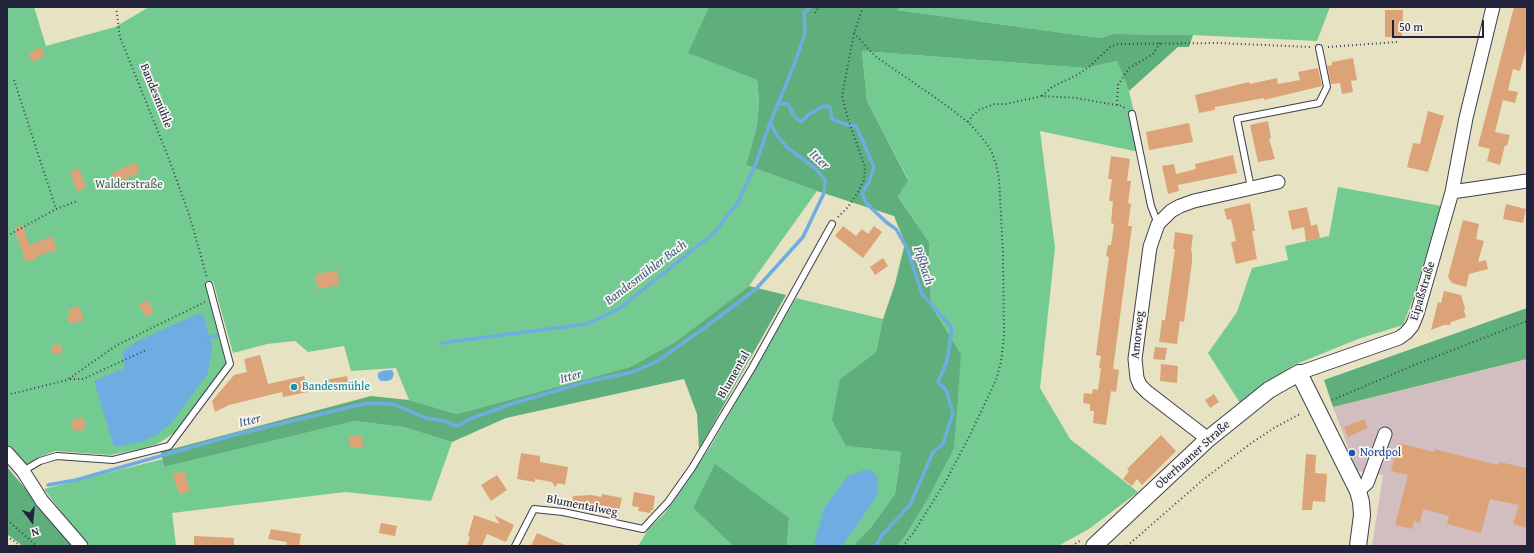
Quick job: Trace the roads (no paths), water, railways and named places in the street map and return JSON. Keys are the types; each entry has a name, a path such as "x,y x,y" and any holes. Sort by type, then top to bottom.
{"street":[{"name":"Eipaßstraße","path":"1299,373 1399,338 1412,326 1417,314 1452,192 1466,118 1493,7"},
{"path":"1452,192 1527,181"},
{"name":"Amorweg","path":"1208,439 1147,392 1140,385 1137,378 1135,359 1150,247 1158,224 1170,211 1194,201 1278,182"},
{"path":"1299,373 1358,491 1362,515 1358,546"},
{"name":"Oberhaaner Straße","path":"1094,546 1208,439 1268,390 1299,373"},
{"path":"1358,491 1367,483 1386,434"},
{"path":"7,453 23,471 42,501 80,546"}],"lane":[{"path":"1251,188 1237,119 1319,103 1326,87 1319,48"},
{"path":"1132,114 1151,206 1158,224"},
{"name":"Blumental","path":"642,529 668,502 692,468 752,368 832,224"},
{"path":"23,471 40,460 57,456 114,460 169,446 230,364 209,285"},
{"name":"Blumentalweg","path":"515,546 534,509 563,512 642,529"}],"water":[{"path":"203,313 212,347 208,373 172,422 158,434 144,441 114,447 94,381 125,368 122,352 136,342 193,316"},
{"path":"392,370 394,374 392,379 388,381 381,381 378,378 378,373"},
{"path":"867,469 874,472 878,479 877,496 842,546 815,546 814,544 824,508 848,476"}],"waterway":[{"name":"Itter","path":"48,485 76,480 238,434 367,403 393,404 426,418 444,421 457,426 470,419 514,403 586,382 633,372 656,362 756,289 803,237 824,193 825,180 817,170 787,147 778,137 770,123 794,65 805,33 804,13 810,7"},
{"name":"Pißbach","path":"778,104 788,104 794,116 801,122 808,115 824,106 830,107 832,119 844,124 856,126 874,167 869,182 862,193 866,203 886,222 896,229 908,250 922,294 952,328 947,361 938,382 946,390 953,413 943,444 933,452 910,505 882,535 876,546"},
{"name":"Bandesmühler Bach","path":"441,343 587,324 619,309 714,233 737,204 755,166 770,123"},
{"path":"205,339 219,335"}],"place":[{"name":"Bandesmühle","path":"294,387"},
{"name":"Nordpol","path":"1352,453"}],"park label":[{"name":"Walderstraße","path":"129,185"}]}
